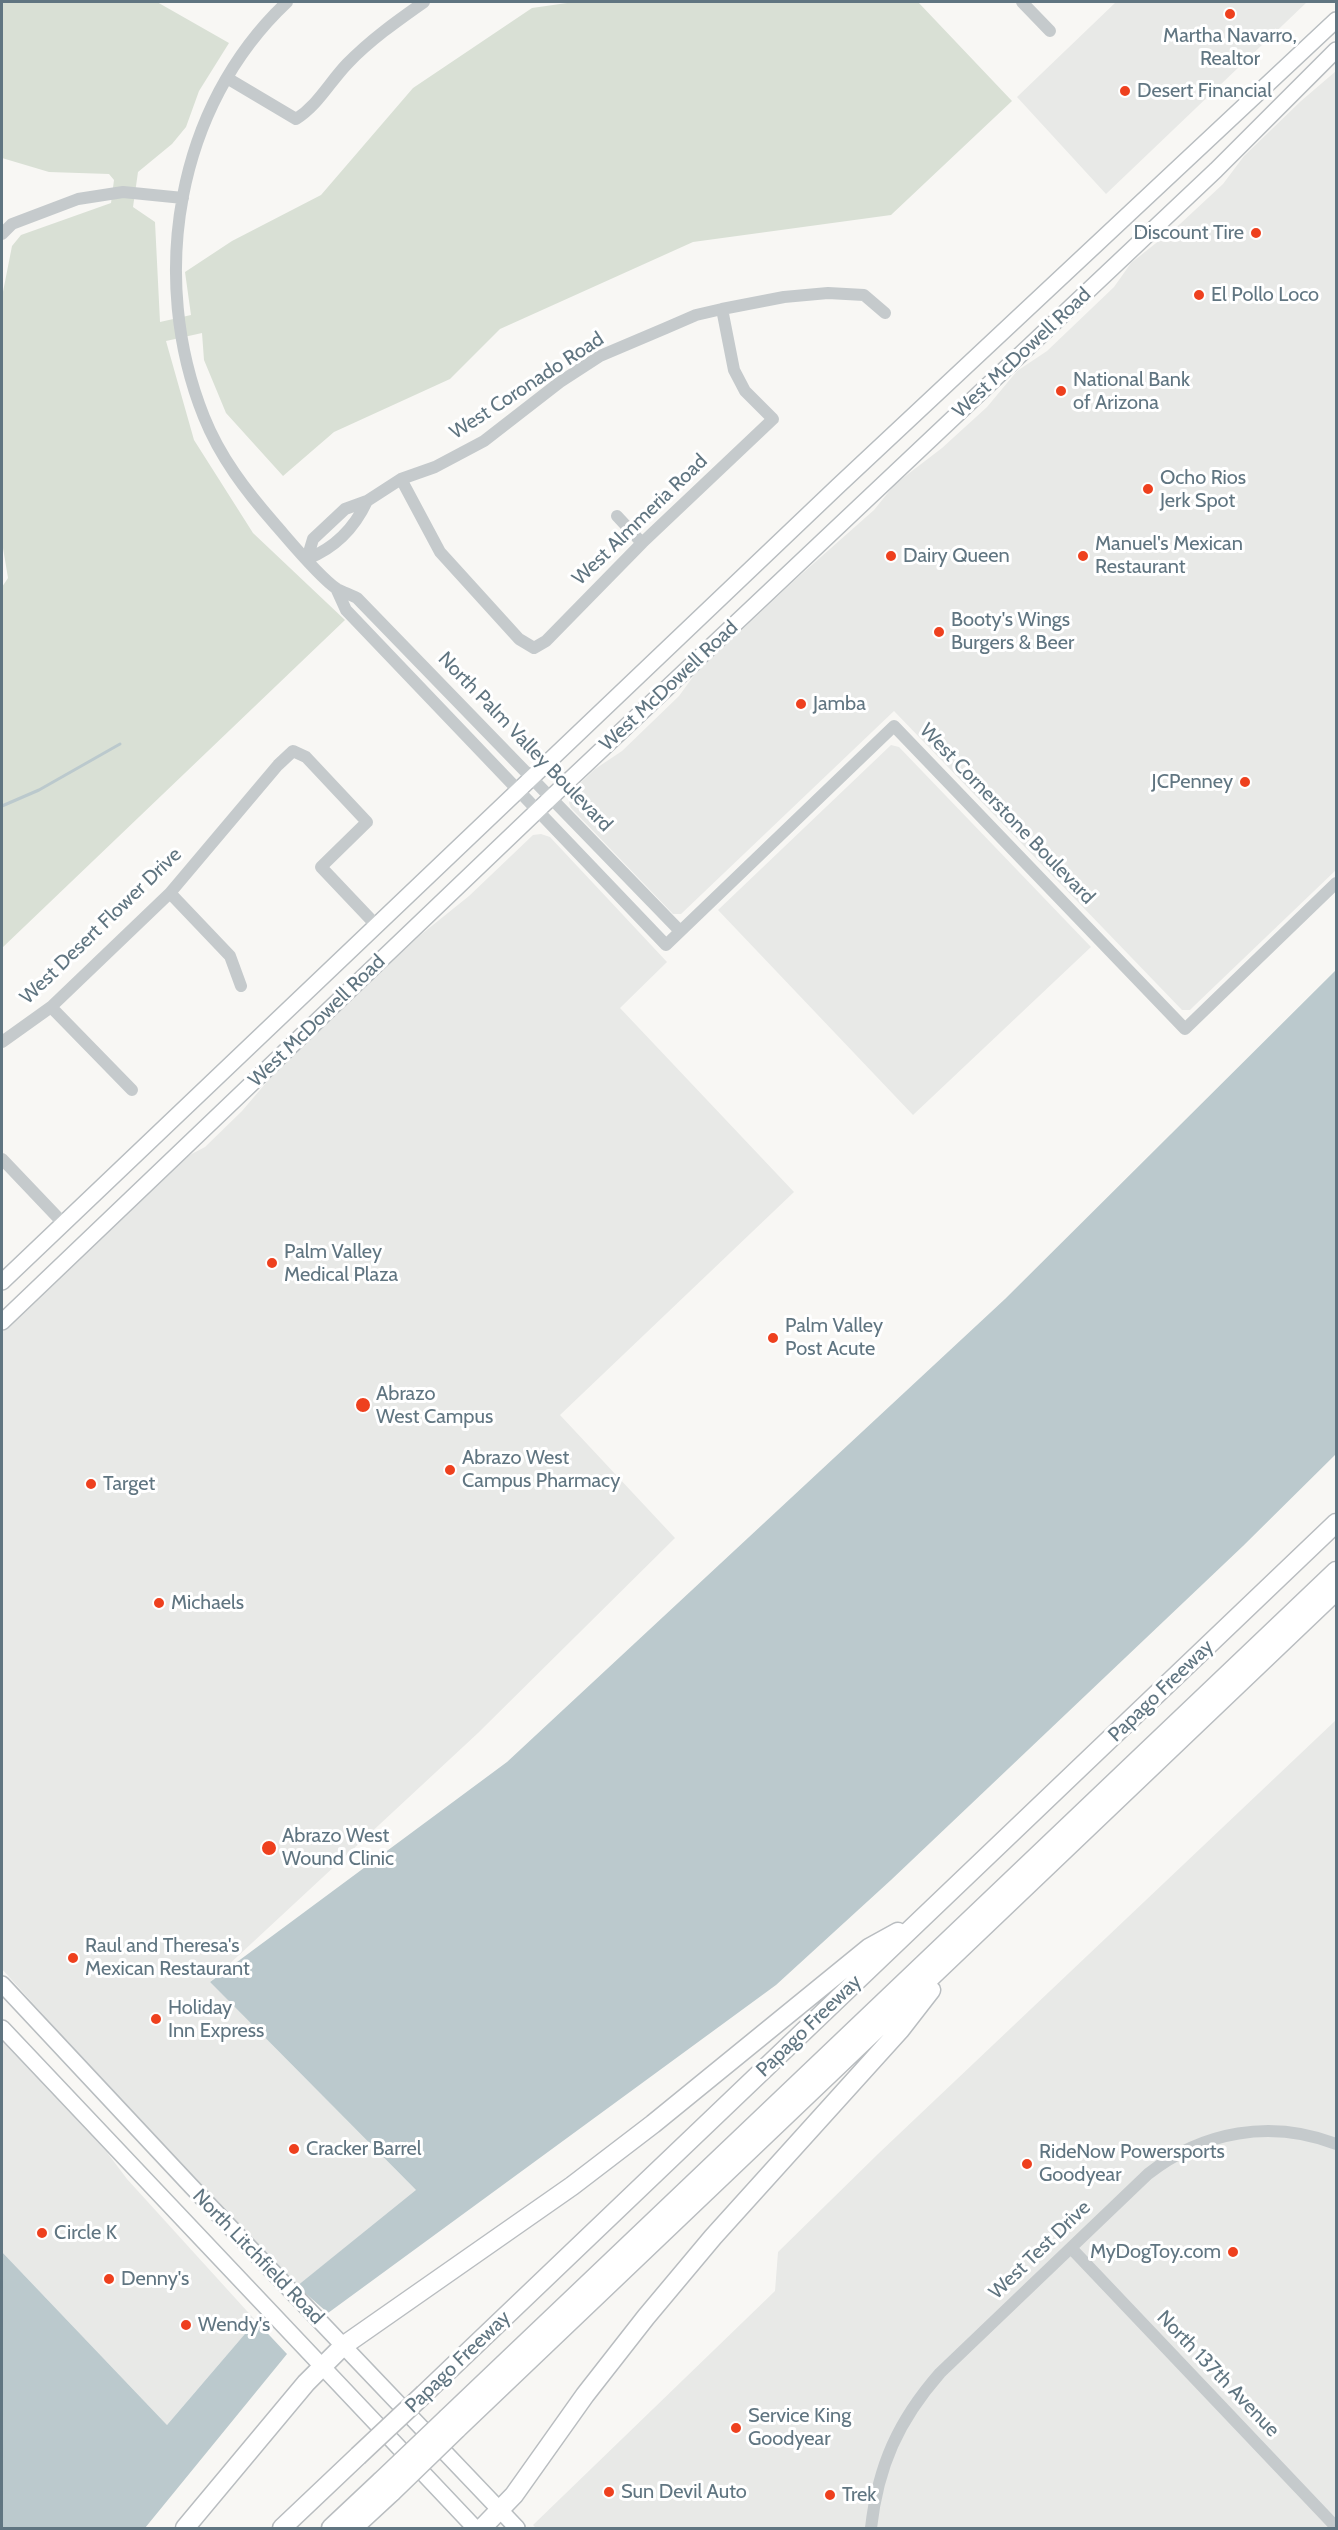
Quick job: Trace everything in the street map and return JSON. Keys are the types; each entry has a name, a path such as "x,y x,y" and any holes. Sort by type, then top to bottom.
{"highway":[{"name":"Papago Freeway","path":"282,2529 1336,1523"},
{"path":"331,2529 386,2486 1336,1571"},
{"path":"452,2423 969,1942 1336,1591"},
{"path":"185,2529 320,2367 343,2346 614,2154 869,1948 921,1919"},
{"path":"482,2529 501,2511 646,2317 713,2237 900,2030 969,1942"},
{"path":"353,2529 386,2486"}],"main road":[{"name":"West McDowell Road","path":"2,1282 517,791 1336,20"},
{"name":"West McDowell Road","path":"2,1322 552,797 1230,156 1336,51"},
{"path":"973,361 992,381"},
{"name":"North Litchfield Road","path":"2,1984 517,2529"},
{"name":"North Litchfield Road","path":"2,2028 475,2529"}],"street":[{"name":"North Palm Valley Boulevard","path":"284,2 226,78 198,139 177,229 175,267 178,317 195,392 205,419 221,452 254,500 307,560 336,588 357,598 680,931"},
{"path":"226,78 296,119 311,109 345,66 376,37 424,2"},
{"path":"1022,2 1050,31"},
{"path":"2,234 7,224 78,199 123,192 183,198"},
{"name":"West Coronado Road","path":"307,560 313,539 345,510 367,501 401,479 435,466 484,441 560,382 600,356 696,315 784,297 828,293 864,295 885,313"},
{"name":"West Almmeria Road","path":"401,479 440,552 519,639 534,648 546,641 642,543 773,419 745,391 734,370 722,309"},
{"name":"West Coronado Road","path":"307,560 325,553 357,522 367,501"},
{"path":"617,516 642,543"},
{"name":"North Palm Valley Boulevard","path":"336,588 346,610 666,945"},
{"name":"West Cornerstone Boulevard","path":"666,945 894,726 1185,1029 1336,883"},
{"name":"West Desert Flower Drive","path":"2,1042 51,1007 170,892 278,765 293,751 306,758 367,822 321,867 376,925"},
{"path":"170,892 230,956 241,986"},
{"path":"51,1007 132,1090"},
{"path":"2,1159 63,1223"},
{"name":"West Test Drive","path":"871,2529 881,2473 909,2411 940,2373 1155,2169 1178,2154 1209,2140 1240,2132 1269,2130 1300,2134 1336,2144"},
{"name":"North 137th Avenue","path":"1071,2248 1336,2527"}],"shaded area":[{"path":"2,2 157,2 229,43 199,91 186,127 172,144 138,172 133,207 155,222 160,322 191,315 185,272 232,241 321,195 413,88 532,8 574,2 918,2 1012,101 891,215 693,242 500,329 450,379 334,432 283,476 226,413 204,360 202,333 166,341 194,440 253,533 345,620 2,948 2,587 8,578 2,542 2,297 12,246 21,235 111,203 114,180 109,174 49,172 2,158"},
{"path":"1116,2 1307,2 1106,194 1017,97"},
{"path":"1336,71 1336,870 1190,1010 1182,1010 894,711 681,914 673,914 571,808 569,803 572,791 595,769 622,751 679,696 695,674 796,579 874,510 895,484 942,448 987,407 1017,371 1047,351 1114,287 1131,263 1180,224 1223,184 1244,156"},
{"path":"891,745 899,747 1091,947 913,1115 718,910"},
{"path":"541,834 550,837 667,962 620,1008 794,1192 560,1415 675,1538 478,1733 210,1982 417,2191 297,2286 99,2077 2,1969 2,1332 182,1159 205,1147 242,1111 271,1077 418,937 469,896 533,835"},
{"path":"1336,970 1336,1454 1243,1546 891,1880 776,1985 328,2313 297,2286 416,2190 210,1982 507,1762 1005,1299"},
{"path":"1336,1720 1336,2528 536,2528 533,2525 775,2291 778,2252 879,2153"},
{"path":"2,2041 106,2151 127,2179 256,2321 167,2425 2,2252"},
{"path":"2,2252 167,2425 256,2321 287,2354 145,2528 2,2528"}],"waterway":[{"path":"2,806 39,790 120,744"}],"place":[{"name":"Martha Navarro, Realtor","path":"1230,14"},
{"name":"Desert Financial","path":"1125,91"},
{"name":"Discount Tire","path":"1256,233"},
{"name":"El Pollo Loco","path":"1199,295"},
{"name":"National Bank of Arizona","path":"1061,391"},
{"name":"Ocho Rios Jerk Spot","path":"1148,489"},
{"name":"Dairy Queen","path":"891,556"},
{"name":"Manuel's Mexican Restaurant","path":"1083,556"},
{"name":"Booty's Wings Burgers & Beer","path":"939,632"},
{"name":"Jamba","path":"801,704"},
{"name":"JCPenney","path":"1245,782"},
{"name":"Palm Valley Medical Plaza","path":"272,1263"},
{"name":"Palm Valley Post Acute","path":"773,1338"},
{"name":"Abrazo West Campus","path":"363,1405"},
{"name":"Abrazo West Campus Pharmacy","path":"450,1470"},
{"name":"Target","path":"91,1484"},
{"name":"Michaels","path":"159,1603"},
{"name":"Abrazo West Wound Clinic","path":"269,1848"},
{"name":"Raul and Theresa's Mexican Restaurant","path":"73,1958"},
{"name":"Holiday Inn Express","path":"156,2019"},
{"name":"Cracker Barrel","path":"294,2149"},
{"name":"RideNow Powersports Goodyear","path":"1027,2164"},
{"name":"Circle K","path":"42,2233"},
{"name":"MyDogToy.com","path":"1233,2252"},
{"name":"Denny's","path":"109,2279"},
{"name":"Wendy's","path":"186,2325"},
{"name":"Service King Goodyear","path":"736,2428"},
{"name":"Sun Devil Auto","path":"609,2492"},
{"name":"Trek","path":"830,2495"}]}
